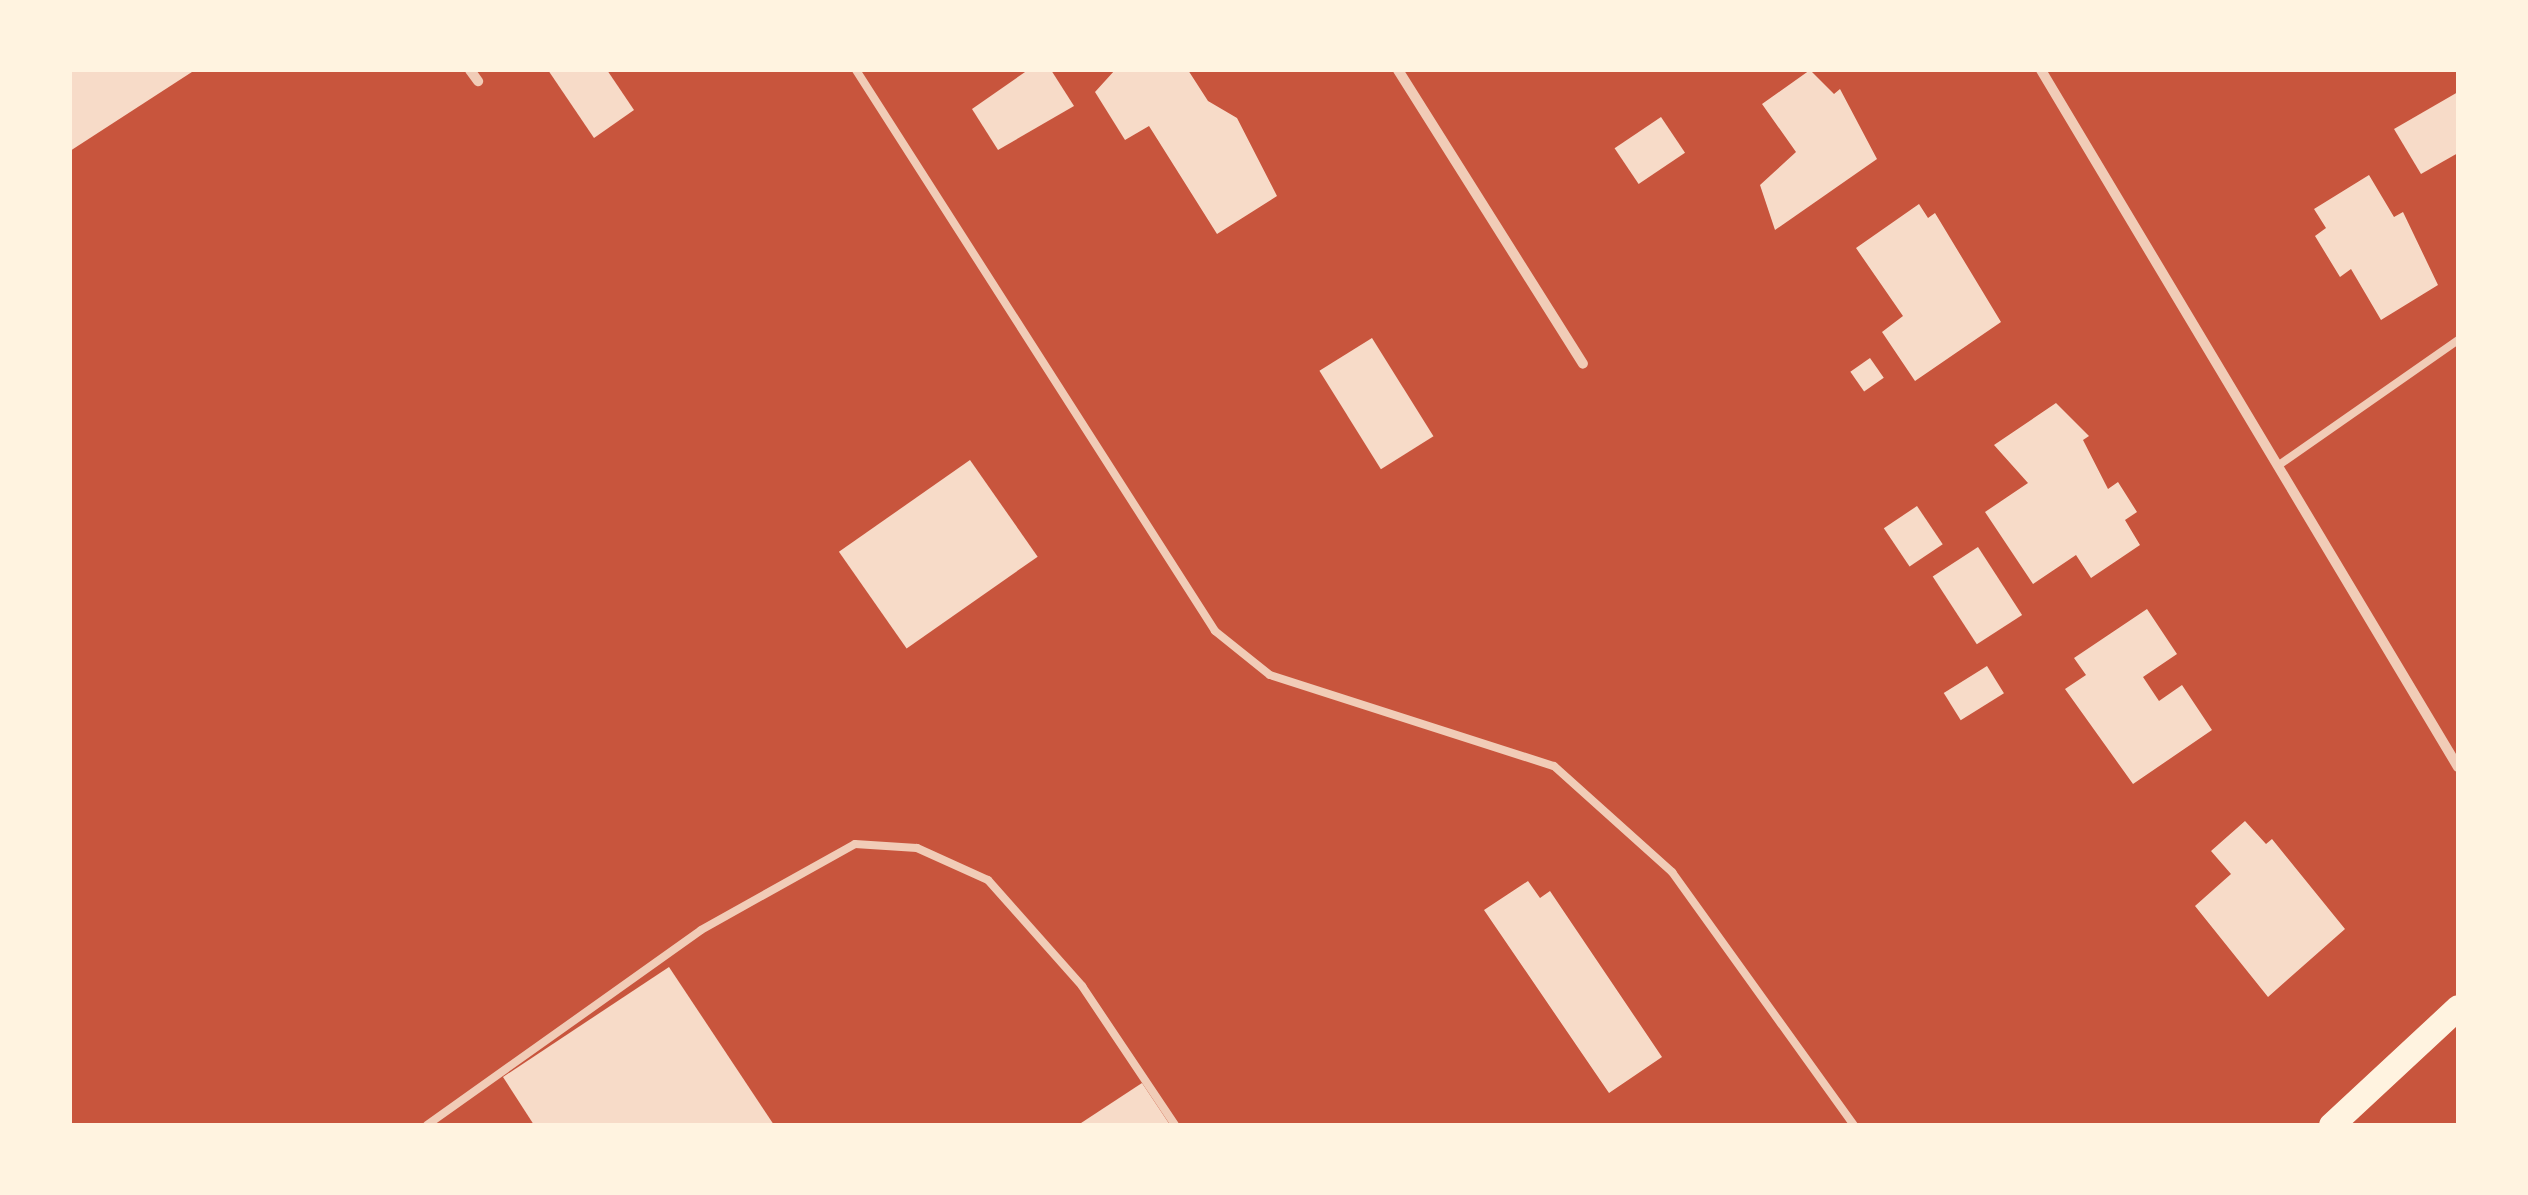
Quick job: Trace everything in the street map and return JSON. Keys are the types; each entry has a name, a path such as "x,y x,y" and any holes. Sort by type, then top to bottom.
{"main road":[{"path":"2331,1125 2458,1007"}],"street":[{"path":"470,70 478,81"},
{"path":"1398,70 1583,364"},
{"path":"2042,70 2458,767"}],"lane":[{"path":"856,70 1215,631 1270,675 1554,766 1672,872 1854,1125"},
{"path":"2279,465 2458,340"},
{"path":"427,1125 702,930 855,844 918,848 988,880 1082,986 1176,1125"}],"building":[{"path":"70,70 195,70 70,151"},
{"path":"548,70 607,70 634,110 594,138"},
{"path":"1028,70 1051,70 1074,106 998,150 972,109"},
{"path":"1115,70 1188,70 1208,101 1237,118 1277,196 1217,234 1149,126 1125,140 1095,92"},
{"path":"1810,70 1834,94 1840,89 1877,159 1775,230 1760,185 1796,152 1762,104"},
{"path":"2458,92 2458,153 2421,174 2394,129"},
{"path":"1661,117 1685,153 1639,184 1615,148"},
{"path":"2369,175 2394,217 2403,212 2438,285 2381,320 2351,269 2340,277 2315,236 2326,228 2314,209"},
{"path":"1919,204 1928,218 1935,213 2001,322 1915,381 1882,332 1903,316 1856,248"},
{"path":"1372,338 1433,436 1381,469 1319,371"},
{"path":"1870,358 1884,378 1864,391 1850,372"},
{"path":"2056,403 2089,436 2083,440 2108,489 2118,482 2137,512 2125,520 2140,545 2091,578 2076,555 2033,584 1985,512 2028,483 1994,445"},
{"path":"970,460 1038,557 907,648 839,552"},
{"path":"1917,506 1943,544 1910,567 1884,528"},
{"path":"1978,547 2022,615 1977,644 1933,576"},
{"path":"2147,609 2177,654 2143,677 2159,701 2182,685 2212,730 2133,784 2065,689 2086,675 2074,658"},
{"path":"1987,666 2004,693 1961,720 1944,693"},
{"path":"2245,821 2266,844 2272,839 2345,929 2268,997 2195,906 2231,874 2211,851"},
{"path":"1528,881 1540,898 1550,891 1662,1057 1609,1093 1484,910"},
{"path":"669,967 774,1125 534,1125 503,1077"},
{"path":"1142,1083 1170,1125 1078,1125"}]}
